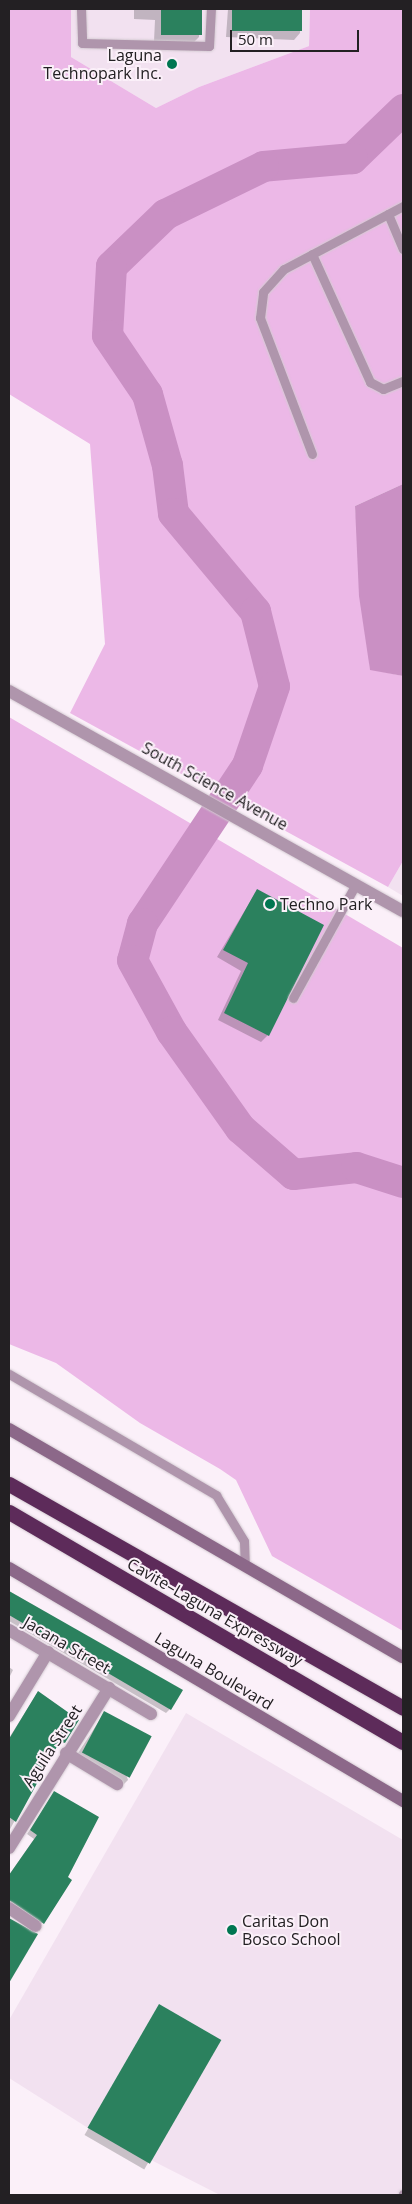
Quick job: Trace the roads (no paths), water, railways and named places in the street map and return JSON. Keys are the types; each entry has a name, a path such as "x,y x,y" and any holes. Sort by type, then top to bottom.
{"highway":[{"name":"Cavite–Laguna Expressway","path":"9,1484 403,1708"},
{"name":"Cavite–Laguna Expressway","path":"9,1512 403,1742"}],"main road":[{"path":"9,1429 403,1656"},
{"name":"Laguna Boulevard","path":"9,1568 403,1801"}],"street":[{"name":"South Science Avenue","path":"9,691 185,787 403,911"},
{"name":"Jacana Street","path":"9,1630 151,1714"},
{"path":"9,1716 48,1652"},
{"name":"Aguila Street","path":"9,1848 66,1753 109,1688"},
{"path":"66,1753 117,1784"},
{"path":"9,1908 36,1926"}],"lane":[{"path":"80,9 82,43 209,46 211,9"},
{"path":"312,454 260,318 263,292 284,269 403,206"},
{"path":"388,214 403,249"},
{"path":"312,254 370,382 383,389 403,381"},
{"path":"293,998 356,884"},
{"path":"9,1374 216,1495 244,1541 245,1566"}],"waterway":[{"path":"403,109 352,158 263,166 165,214 111,266 107,335 147,394 167,465 173,513 255,611 274,686 247,765 142,923 132,960 171,1031 240,1128 293,1174 356,1167 403,1182"}],"place":[{"name":"Laguna Technopark Inc.","path":"172,64"},
{"name":"Techno Park","path":"270,904"},
{"name":"Caritas Don Bosco School","path":"232,1930"}]}
